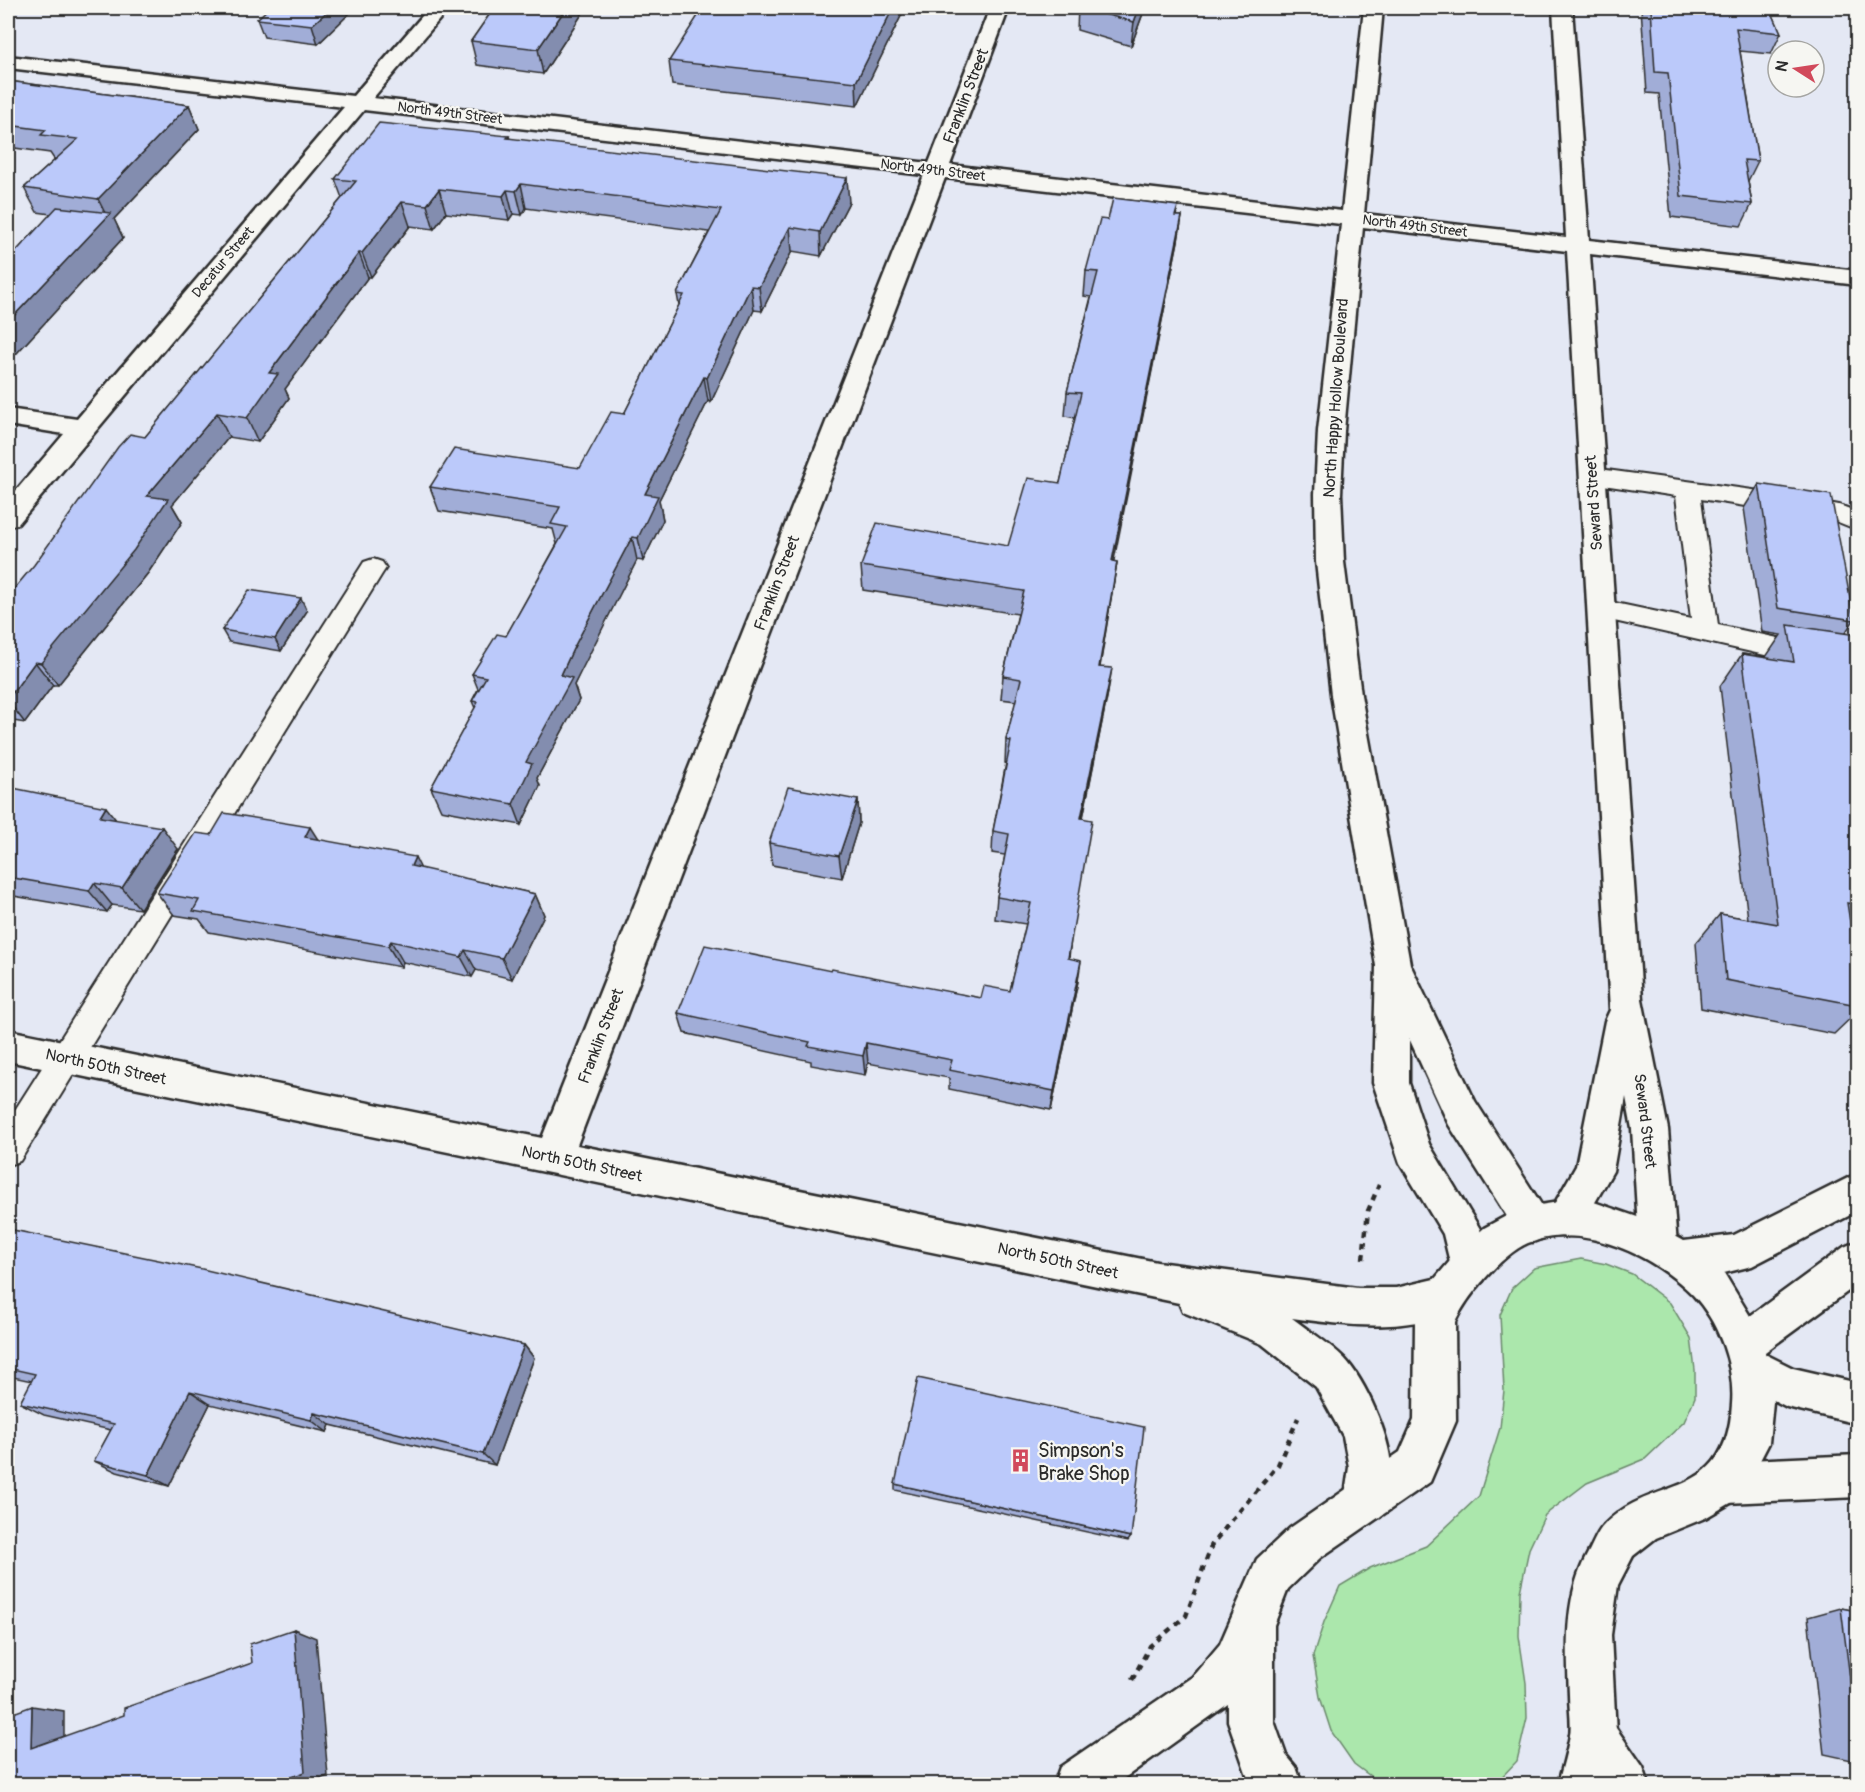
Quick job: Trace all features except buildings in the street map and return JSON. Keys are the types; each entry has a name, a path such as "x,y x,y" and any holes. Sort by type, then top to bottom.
{"street":[{"name":"Decatur Street","path":"8,517 439,8"},
{"name":"Franklin Street","path":"553,1158 1000,8"},
{"name":"North Happy Hollow Boulevard","path":"1374,8 1331,431 1328,494 1330,562 1346,695 1394,966 1391,1083 1413,1151 1461,1229 1458,1281"},
{"name":"Seward Street","path":"1563,8 1625,999 1650,1129 1669,1253"},
{"name":"North 49th Street","path":"8,62 1857,278"},
{"path":"8,417 82,428"},
{"name":"North Happy Hollow Boulevard","path":"1394,966 1462,1113 1549,1221"},
{"name":"Seward Street","path":"1549,1221 1594,1171 1625,999"},
{"name":"North 50th Street","path":"8,1046 1157,1281 1358,1306 1396,1307 1458,1281"},
{"path":"1669,1253 1738,1253 1857,1191"},
{"path":"1077,1785 1208,1693 1236,1660 1272,1574 1305,1543 1415,1467 1435,1421 1436,1321 1458,1281 1498,1241 1521,1226 1549,1221 1594,1220 1669,1253 1708,1283 1731,1317 1745,1355 1753,1402 1748,1443 1726,1482"},
{"path":"1745,1355 1785,1316 1857,1260"},
{"name":"North 50th Street","path":"1157,1281 1276,1330 1330,1373 1351,1404 1364,1435 1370,1467 1365,1502"},
{"path":"1745,1355 1787,1387 1857,1404"},
{"path":"1581,1785 1593,1734 1589,1635 1597,1580 1618,1541 1641,1523 1690,1503 1726,1482 1857,1476"},
{"path":"1252,1625 1251,1721 1267,1769 1279,1785"},
{"path":"1593,1734 1626,1785"}],"lane":[{"path":"1592,476 1839,513 1857,522"},
{"path":"1687,489 1706,631"},
{"path":"8,1150 373,568"},
{"path":"1601,609 1792,651 1857,659"}],"path":[{"path":"1358,1306 1365,1226 1374,1192 1381,1184"},
{"path":"1137,1742 1121,1700 1150,1646 1186,1616 1212,1544 1248,1504 1278,1465 1304,1405 1330,1373"}],"green space":[{"path":"1581,1259 1606,1264 1632,1274 1670,1303 1691,1338 1695,1370 1695,1397 1684,1422 1645,1459 1587,1483 1545,1515 1529,1549 1520,1592 1519,1636 1526,1683 1527,1718 1517,1761 1495,1784 1381,1784 1354,1764 1331,1731 1320,1697 1313,1656 1324,1622 1340,1586 1370,1568 1426,1546 1479,1496 1500,1428 1504,1390 1500,1315 1512,1288 1534,1268"}],"place":[{"name":"Simpson's Brake Shop","path":"1020,1461"}]}
